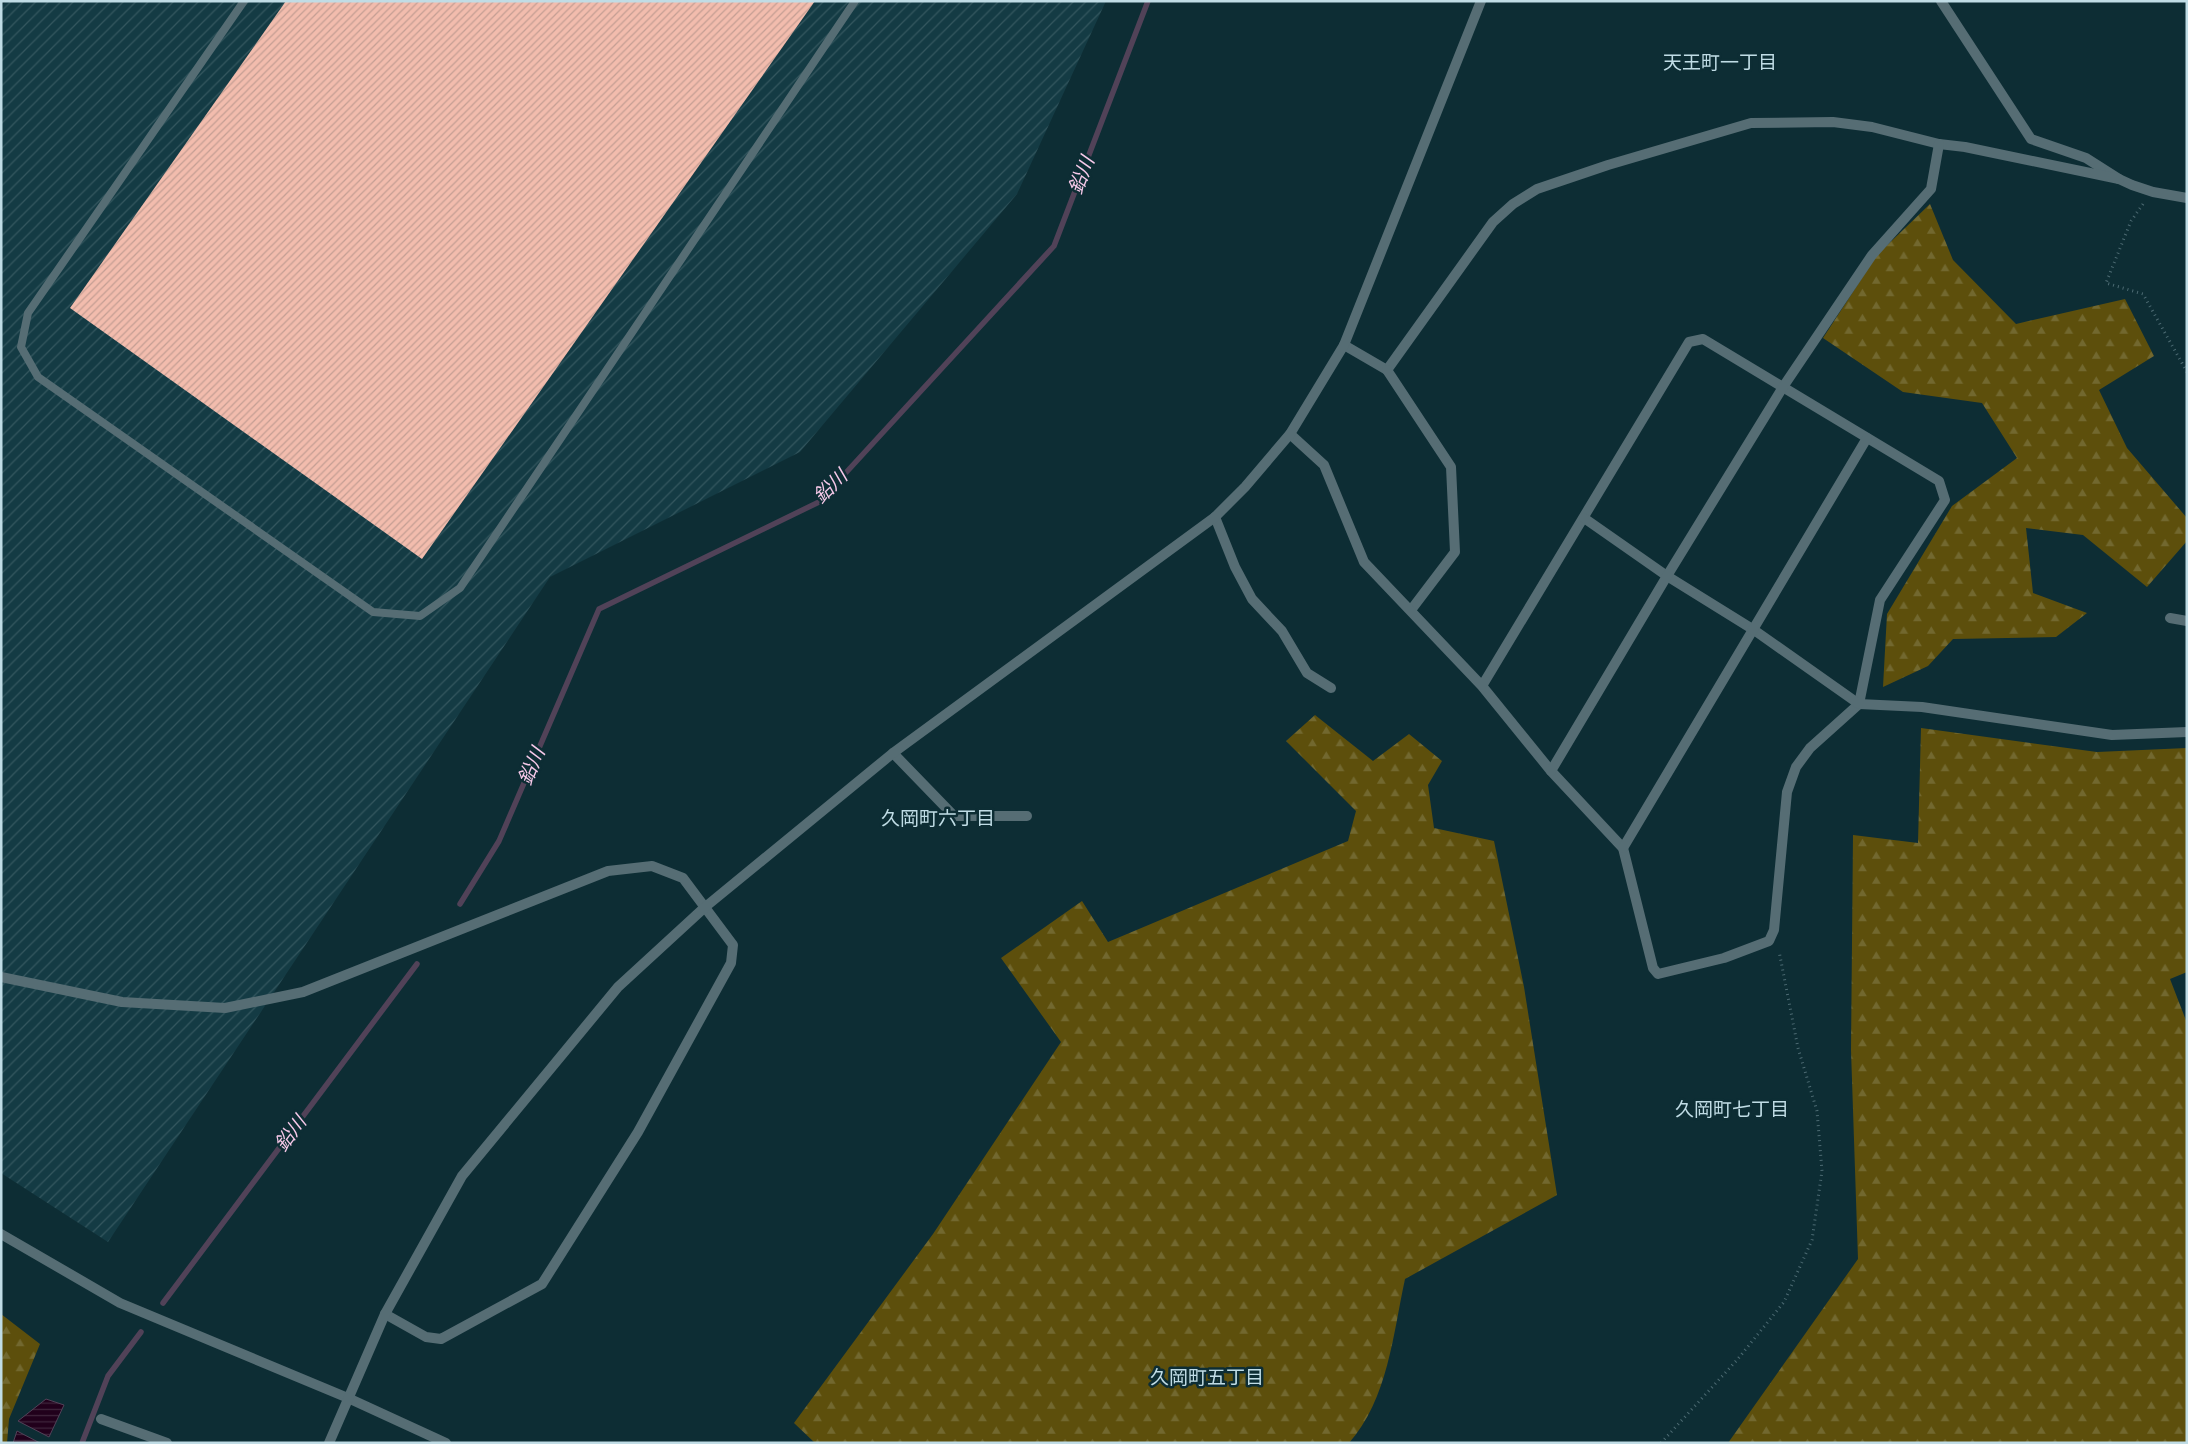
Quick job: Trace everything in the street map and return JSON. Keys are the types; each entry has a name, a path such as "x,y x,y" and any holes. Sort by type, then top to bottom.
{"street":[{"path":"329,1443 385,1314 462,1176 618,987 704,908 893,753 1215,517 1245,487 1290,434 1344,345 1481,1"},
{"path":"1941,1 2032,139 2086,158 2119,179"},
{"path":"1387,370 1493,222 1513,204 1538,189 1608,165 1751,123 1833,122 1872,127 1939,144 1966,147 2119,179 2153,192 2187,198"},
{"path":"1551,771 1667,576 1783,387 1872,255 1931,189 1939,144"},
{"path":"1290,434 1324,465 1364,562 1482,686 1551,771 1623,848 1653,968 1658,974 1724,958 1769,941 1774,930 1787,792 1796,766 1810,748 1859,704 1880,600 1945,500 1939,481 1702,338 1689,342 1482,686"},
{"path":"1344,345 1387,370 1451,466 1455,552 1411,610"},
{"path":"1623,848 1867,438"},
{"path":"1215,517 1235,568 1252,598 1282,631 1307,673 1331,688"},
{"path":"1584,518 1667,576 1754,630 1859,704 1922,707 2112,735 2187,732"},
{"path":"2170,618 2187,621"},
{"path":"893,753 954,816 1027,816"},
{"path":"1,978 122,1002 225,1008 303,992 608,871 652,866 683,878 733,946 731,963 638,1132 542,1284 441,1339 426,1337 385,1314"},
{"path":"1,1234 120,1303 348,1398 446,1443"},
{"path":"101,1419 167,1443"}],"lane":[{"path":"244,1 28,313 22,347 38,377 373,612 420,616 460,588 856,1"}],"path":[{"path":"2153,192 2131,221 2106,282 2143,294 2187,372"},
{"path":"1661,1443 1738,1360 1784,1302 1812,1240 1822,1171 1817,1111 1798,1048 1774,930"}],"shaded area":[{"path":"7,1 1106,1 1017,194 800,452 550,577 108,1242 1,1173 1,6"},
{"path":"46,1399 64,1405 49,1437 18,1421"},
{"path":"17,1431 40,1443 13,1443"}],"green space":[{"path":"1930,204 1953,260 2016,324 2125,299 2154,356 2099,390 2127,448 2187,518 2187,541 2147,587 2083,535 2026,528 2033,593 2087,613 2056,637 1953,639 1928,666 1883,687 1887,614 1952,506 2017,458 1982,403 1903,392 1823,338 1877,255"},
{"path":"1315,715 1373,761 1409,734 1442,761 1428,785 1434,828 1494,841 1524,987 1557,1195 1405,1279 1381,1386 1373,1407 1349,1443 815,1443 794,1423 933,1234 1061,1042 1001,958 1082,901 1108,942 1348,841 1356,811 1286,741"},
{"path":"1921,728 2097,752 2187,748 2187,972 2170,979 2187,1023 2187,1443 1728,1443 1858,1259 1851,1050 1853,835 1918,843"},
{"path":"1,1314 40,1344 9,1419 7,1443 1,1443"}],"building":[{"path":"286,1 815,1 422,559 70,308"}],"waterway":[{"name":"鉛川","path":"460,904 499,841 599,609 819,502 1054,246 1148,1"},
{"name":"鉛川","path":"163,1303 417,964"},
{"name":"鉛川","path":"82,1443 108,1376 141,1332"}],"district":[{"name":"天王町一丁目","path":"1720,62"},
{"name":"久岡町六丁目","path":"938,818"},
{"name":"久岡町七丁目","path":"1732,1109"},
{"name":"久岡町五丁目","path":"1207,1377"}]}
